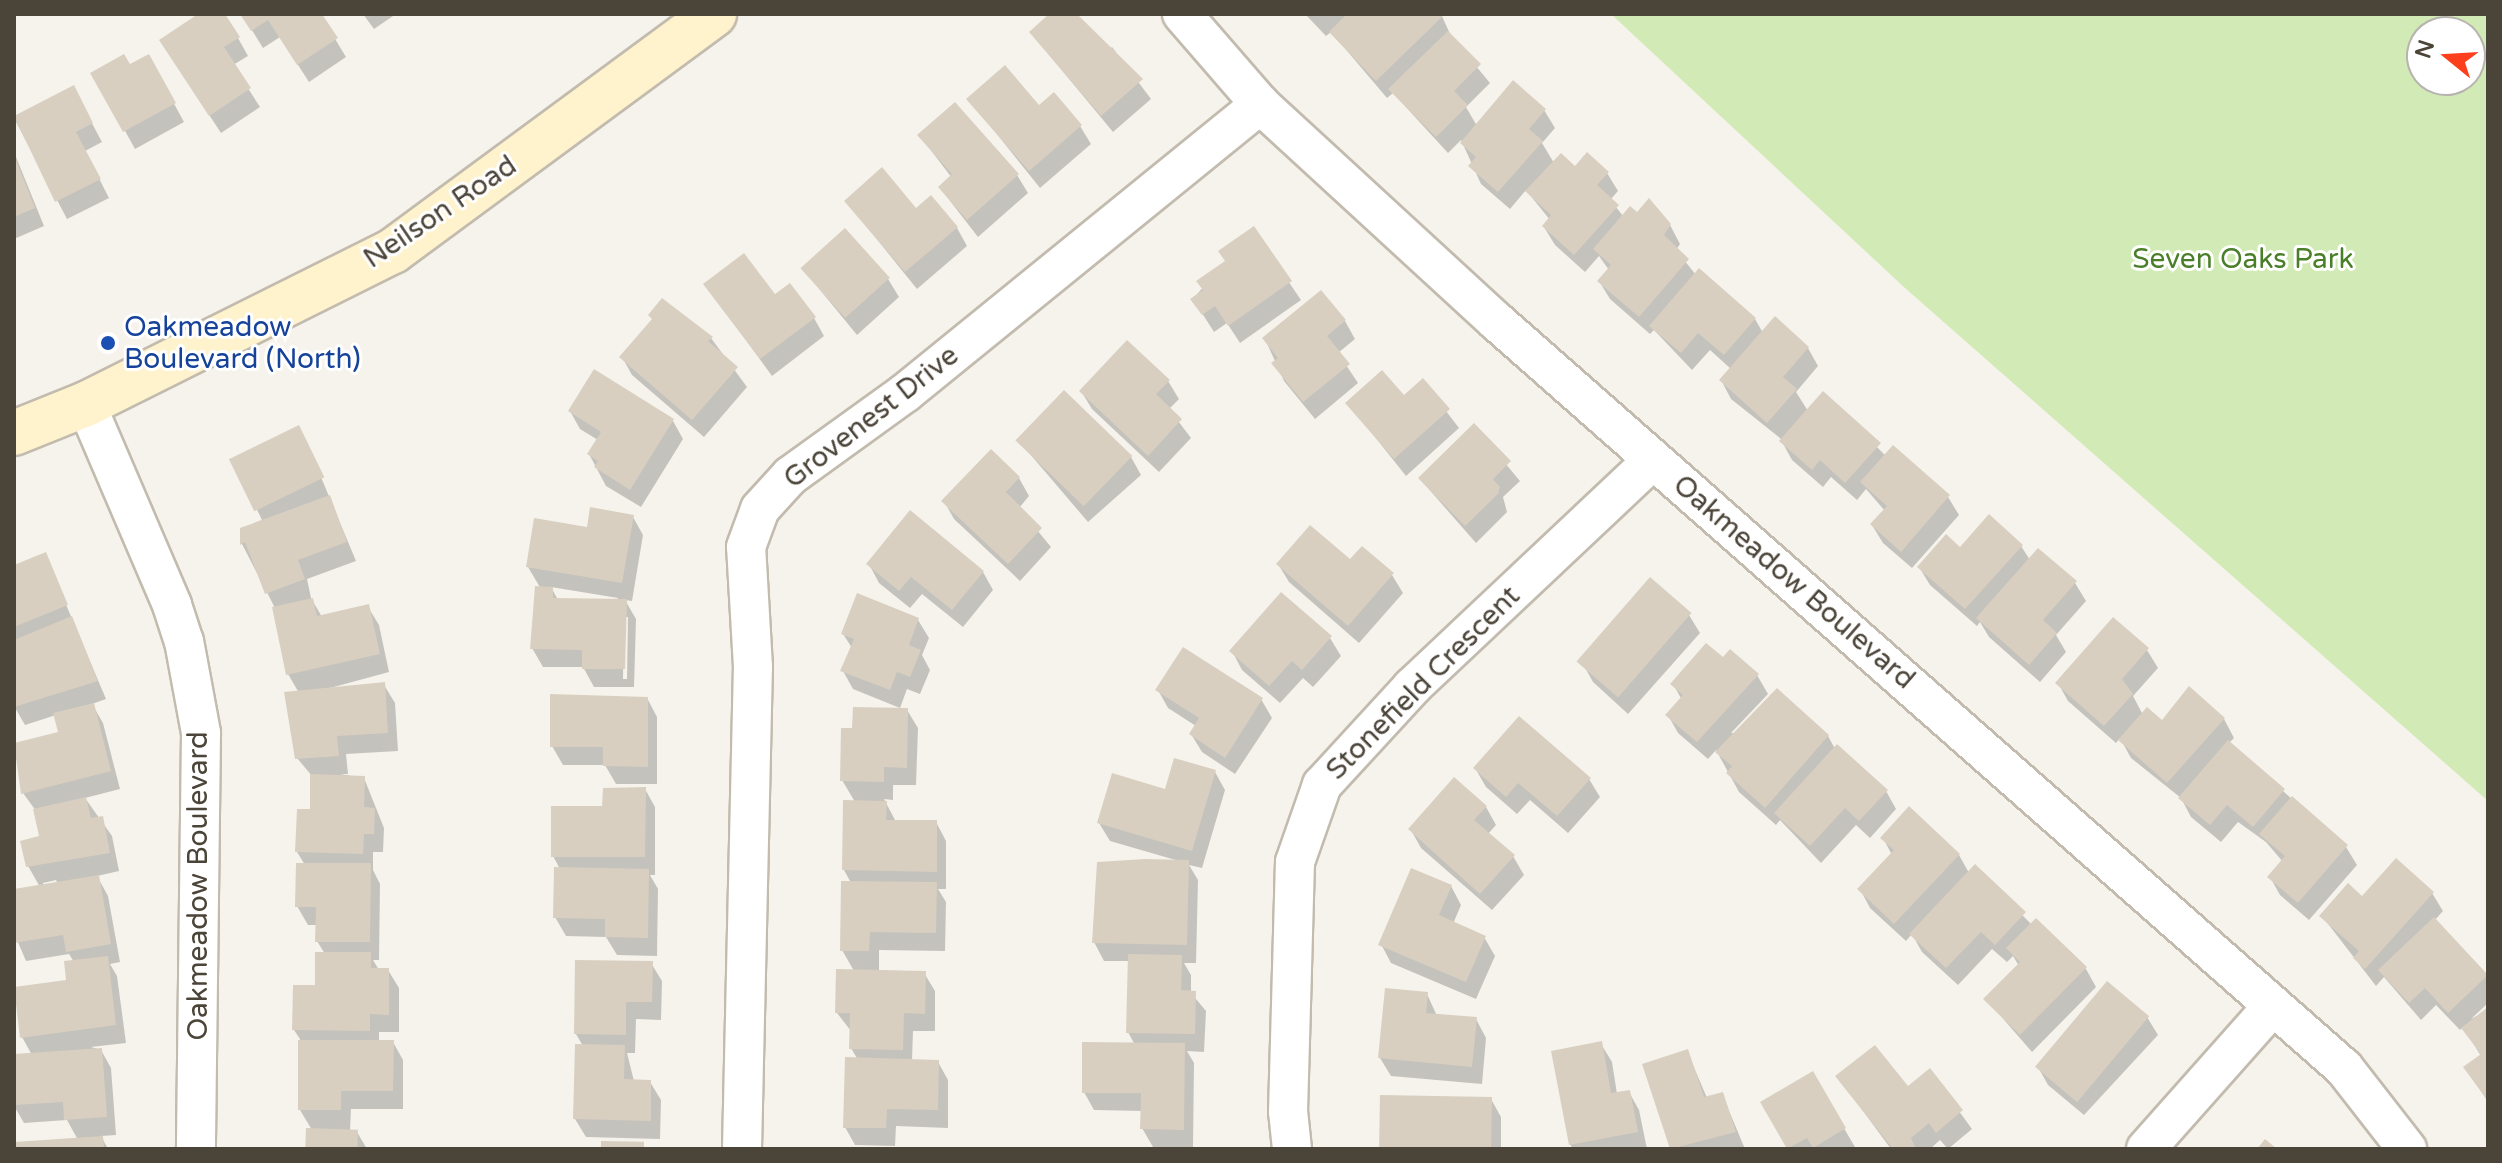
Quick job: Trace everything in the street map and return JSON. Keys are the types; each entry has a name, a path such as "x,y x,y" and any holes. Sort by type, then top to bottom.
{"main road":[{"name":"Neilson Road","path":"14,433 86,404 393,251 714,14"}],"street":[{"name":"Oakmeadow Boulevard","path":"1182,14 1260,104 1653,460 2344,1068 2407,1149"},
{"name":"Grovenest Drive","path":"742,1149 753,667 746,547 760,509 790,476 905,393 1260,104"},
{"name":"Oakmeadow Boulevard","path":"86,404 176,617 201,733 196,1149"},
{"name":"Stonefield Crescent","path":"1292,1149 1288,1112 1295,862 1322,785 1403,696 1653,460"},
{"path":"2146,1149 2273,1006"}],"green space":[{"name":"Seven Oaks Park","path":"1611,14 2488,14 2488,801 1905,288"}],"building":[{"path":"198,14 225,14 240,37 224,47 251,88 209,116 159,40"},
{"path":"240,14 322,14 338,38 297,65 268,20 251,31"},
{"path":"1049,14 1077,14 1143,79 1101,116 1029,32"},
{"path":"1347,14 1445,14 1376,81 1329,32"},
{"path":"1448,31 1481,64 1454,91 1468,105 1436,137 1388,89"},
{"path":"124,54 130,64 149,54 176,103 123,132 90,73"},
{"path":"1005,65 1039,105 1054,92 1082,125 1029,171 966,99"},
{"path":"1513,80 1546,109 1529,129 1543,141 1498,192 1468,166 1476,157 1460,143"},
{"path":"74,85 93,123 76,132 101,179 55,202 14,116"},
{"path":"955,102 1019,174 967,220 938,187 952,174 917,135"},
{"path":"1587,152 1609,172 1597,185 1619,205 1574,255 1542,226 1551,215 1525,191 1561,153 1575,166"},
{"path":"14,155 35,208 14,217"},
{"path":"882,167 916,208 931,195 958,227 905,272 844,201"},
{"path":"1649,198 1671,224 1664,235 1689,259 1639,317 1597,281 1611,265 1593,249 1630,206 1637,212"},
{"path":"1254,226 1292,281 1228,326 1215,306 1202,315 1190,299 1203,290 1196,281 1225,261 1218,251"},
{"path":"845,228 890,278 845,318 800,268"},
{"path":"744,253 775,294 790,283 816,317 760,359 703,284"},
{"path":"1699,268 1756,318 1724,355 1698,333 1681,353 1649,326"},
{"path":"1321,290 1346,320 1327,336 1350,364 1303,402 1271,363 1278,358 1262,338"},
{"path":"662,298 713,337 708,341 738,367 692,420 619,357 652,319 648,315"},
{"path":"1775,316 1809,347 1783,377 1797,389 1767,423 1719,380"},
{"path":"1127,340 1170,380 1156,394 1182,419 1148,456 1079,391"},
{"path":"594,369 674,419 630,490 594,467 598,461 587,454 601,432 568,411"},
{"path":"1382,370 1404,395 1423,378 1450,409 1394,459 1345,403"},
{"path":"1064,390 1132,456 1084,506 1015,440"},
{"path":"1823,391 1881,443 1845,483 1820,460 1812,470 1779,441"},
{"path":"1474,423 1511,461 1493,479 1500,487 1498,494 1465,526 1418,478"},
{"path":"299,425 324,477 254,511 229,459"},
{"path":"1893,445 1950,495 1901,552 1870,524 1887,506 1860,482"},
{"path":"991,449 1020,477 1006,492 1042,528 1008,564 941,501"},
{"path":"330,495 347,542 298,560 305,579 265,594 245,542 240,545 240,528"},
{"path":"590,507 634,515 622,583 526,567 534,518 587,527"},
{"path":"910,510 984,571 952,610 911,577 899,591 866,564"},
{"path":"1989,514 2023,545 1965,609 1917,567 1946,534 1960,547"},
{"path":"1310,525 1350,559 1362,546 1394,573 1348,626 1276,564"},
{"path":"2038,548 2077,581 2043,620 2057,633 2029,665 1976,618"},
{"path":"46,552 68,605 14,627 14,565"},
{"path":"1650,577 1692,613 1618,698 1577,662"},
{"path":"535,586 553,587 553,598 627,599 625,669 582,669 582,650 530,649"},
{"path":"1281,592 1332,636 1302,670 1292,661 1269,686 1229,651"},
{"path":"857,593 919,618 909,645 921,650 910,677 897,672 890,690 840,671 854,639 841,634"},
{"path":"313,598 317,616 369,604 380,654 286,675 272,607"},
{"path":"72,616 98,681 14,707 14,640"},
{"path":"2113,617 2149,648 2122,679 2133,694 2104,726 2055,683"},
{"path":"1706,643 1723,657 1730,649 1759,674 1697,742 1665,715 1683,695 1670,684"},
{"path":"1183,647 1263,698 1225,758 1189,734 1199,718 1155,690"},
{"path":"385,682 388,733 337,736 339,756 295,759 284,692"},
{"path":"2189,686 2225,718 2167,783 2118,740 2147,707 2162,720"},
{"path":"1777,688 1829,735 1765,808 1726,773 1732,766 1715,752"},
{"path":"550,694 648,697 648,767 603,766 603,747 550,747"},
{"path":"94,703 111,771 21,794 14,743 58,732 53,713"},
{"path":"853,707 908,708 907,768 884,767 884,782 840,781 841,728 852,728"},
{"path":"1519,716 1591,778 1557,816 1518,783 1506,797 1473,768"},
{"path":"2228,740 2285,789 2253,827 2227,805 2210,825 2178,798"},
{"path":"1837,744 1888,790 1859,821 1845,808 1810,846 1774,813"},
{"path":"1174,758 1216,770 1192,851 1097,823 1112,773 1165,789"},
{"path":"310,774 365,776 364,807 375,808 374,834 364,834 363,854 295,852 297,809 310,809"},
{"path":"1454,777 1487,806 1474,820 1515,855 1480,894 1408,829"},
{"path":"646,787 645,857 551,857 551,806 602,806 603,788"},
{"path":"2292,796 2348,845 2298,903 2267,877 2285,856 2259,834"},
{"path":"86,797 91,818 103,816 110,853 26,867 20,841 39,836 33,809"},
{"path":"843,800 887,801 886,820 937,820 937,872 842,870"},
{"path":"1909,806 1960,854 1894,924 1857,889 1894,850 1880,838"},
{"path":"2396,858 2434,892 2365,969 2353,958 2359,951 2319,916 2348,883 2362,896"},
{"path":"1189,860 1187,945 1092,943 1097,862"},
{"path":"296,863 371,863 370,942 315,942 316,907 295,907"},
{"path":"1975,864 2026,912 1995,945 1981,932 1946,968 1909,934"},
{"path":"554,867 649,869 648,938 605,937 605,919 553,918"},
{"path":"1411,868 1452,885 1439,915 1486,936 1466,982 1378,945"},
{"path":"99,875 111,944 66,952 63,935 14,943 14,889"},
{"path":"841,881 937,882 936,933 870,932 869,951 840,951"},
{"path":"2434,917 2488,975 2448,1013 2425,988 2409,1003 2378,970"},
{"path":"2036,918 2087,967 2020,1035 1983,999 2020,962 2006,948"},
{"path":"315,952 371,952 371,968 389,968 389,1015 370,1014 370,1031 292,1030 293,985 315,985"},
{"path":"1128,954 1182,955 1181,990 1196,991 1195,1034 1126,1033"},
{"path":"108,956 116,1025 20,1038 14,987 66,980 64,961"},
{"path":"575,960 653,961 652,1002 626,1002 626,1035 574,1034"},
{"path":"836,969 926,971 925,1014 904,1013 903,1050 849,1049 850,1013 835,1013"},
{"path":"2107,981 2149,1016 2077,1102 2035,1067"},
{"path":"1385,988 1428,992 1426,1013 1477,1017 1472,1067 1378,1058"},
{"path":"2488,1007 2488,1101 2463,1067 2481,1054 2461,1028"},
{"path":"298,1040 394,1040 393,1091 341,1091 341,1110 298,1110"},
{"path":"1602,1041 1611,1093 1630,1090 1638,1132 1569,1145 1551,1051"},
{"path":"1082,1042 1185,1043 1184,1130 1140,1129 1141,1093 1082,1093"},
{"path":"575,1044 625,1045 624,1079 651,1080 651,1121 573,1119"},
{"path":"1875,1045 1908,1086 1930,1068 1963,1110 1936,1133 1929,1123 1911,1138 1916,1149 1893,1149 1835,1076"},
{"path":"102,1048 107,1117 64,1120 63,1102 14,1105 14,1054"},
{"path":"1688,1049 1704,1097 1723,1092 1736,1132 1670,1149 1642,1064"},
{"path":"845,1057 939,1060 938,1110 887,1109 886,1128 843,1128"},
{"path":"1813,1071 1846,1128 1813,1148 1807,1138 1787,1149 1760,1102"},
{"path":"1380,1095 1492,1097 1491,1149 1379,1149"},
{"path":"306,1128 358,1130 357,1149 305,1149"},
{"path":"103,1136 104,1149 14,1149 14,1142"},
{"path":"2265,1139 2277,1149 2257,1149"},
{"path":"601,1141 644,1142 644,1149 601,1149"}],"place":[{"name":"Oakmeadow Boulevard (North)","path":"108,343"}]}
